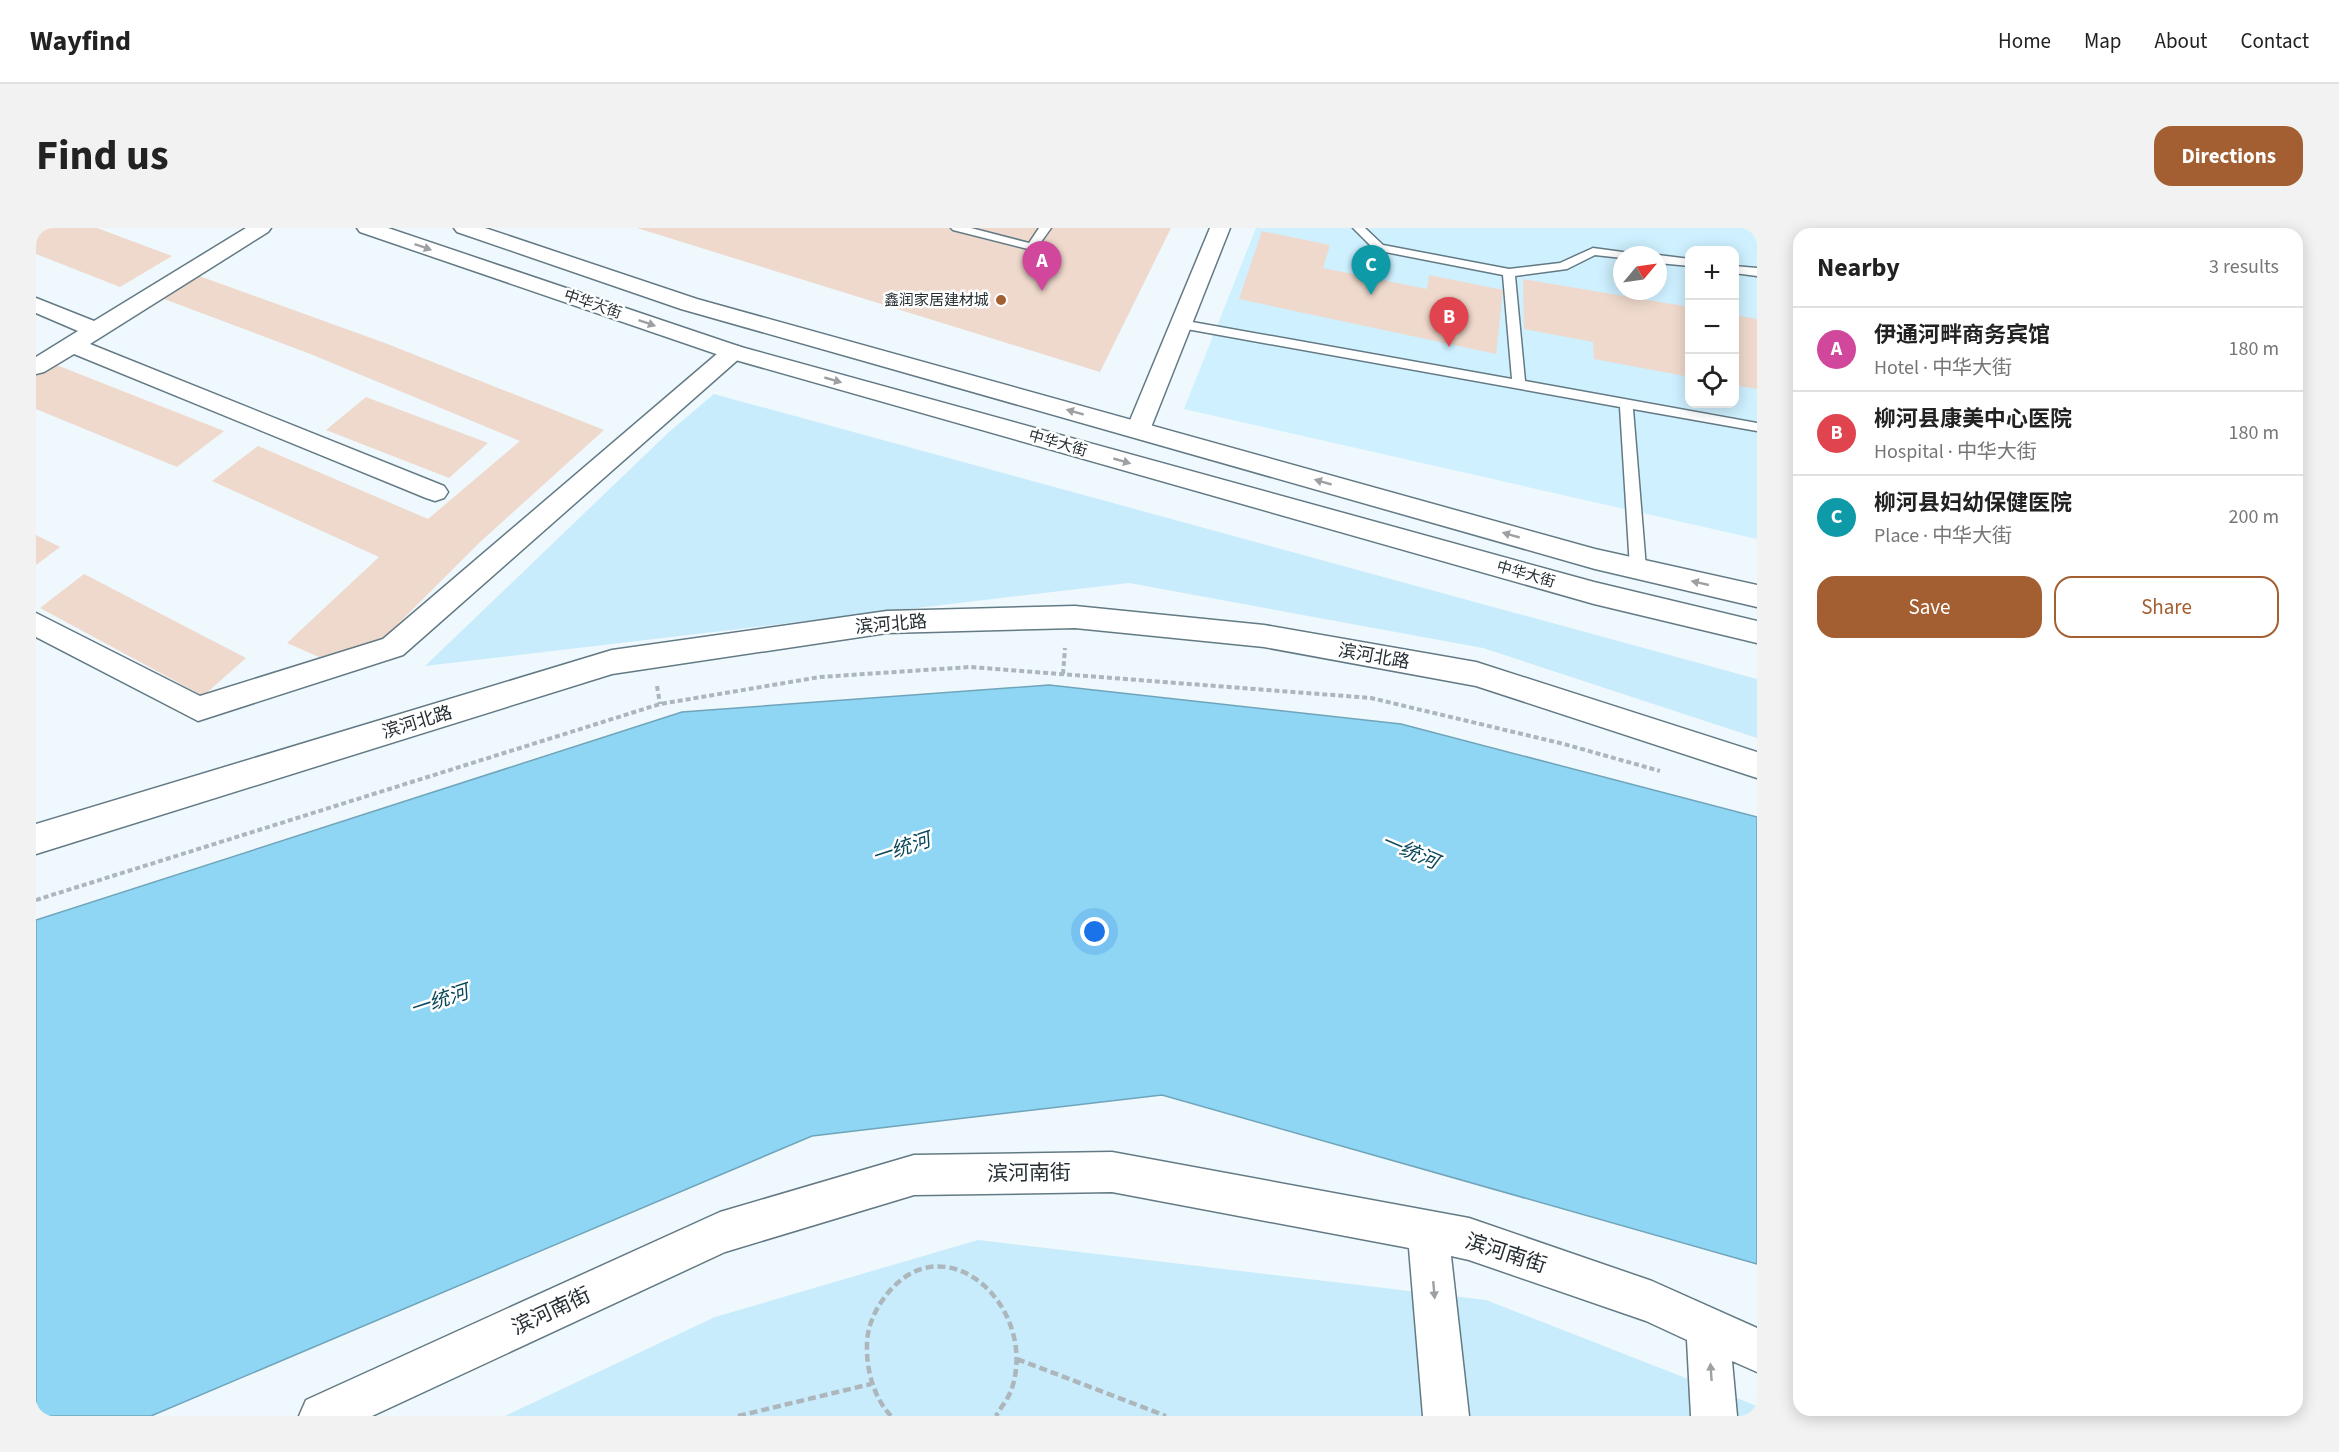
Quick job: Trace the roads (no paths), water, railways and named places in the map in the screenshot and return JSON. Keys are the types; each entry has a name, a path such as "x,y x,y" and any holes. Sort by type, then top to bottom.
{"street":[{"path":"36,367 261,228"},
{"name":"中华大街","path":"367,228 733,352 1594,593 1757,632"},
{"name":"中华大街","path":"464,228 689,304 1595,559 1757,596"},
{"path":"1138,430 1220,228"},
{"path":"36,305 96,330"},
{"path":"72,345 435,492"},
{"path":"36,624 198,709 393,647 733,352"},
{"name":"滨河北路","path":"36,838 612,662 887,622 1075,617 1264,636 1476,674 1757,765"},
{"name":"滨河南街","path":"322,1416 720,1233 914,1174 1112,1172 1469,1239 1652,1302 1757,1350"},
{"path":"1428,1231 1446,1416"},
{"path":"1708,1328 1714,1416"}],"lane":[{"path":"957,228 1032,248 1046,228"},
{"path":"1359,228 1379,248 1509,273 1563,266 1593,251 1613,253"},
{"path":"1667,260 1685,262"},
{"path":"1739,270 1757,272"},
{"path":"1509,273 1519,384"},
{"path":"1181,324 1757,427"},
{"path":"1626,404 1638,568"}],"water":[{"name":"一统河","path":"1049,685 1401,724 1757,817 1757,1264 1162,1095 812,1136 151,1416 36,1416 36,920 682,712"}],"place":[{"name":"伊通河畔商务宾馆","path":"1042,291"},
{"name":"柳河县妇幼保健医院","path":"1371,295"},
{"name":"鑫润家居建材城","path":"1001,300"},
{"name":"柳河县康美中心医院","path":"1449,347"}]}
